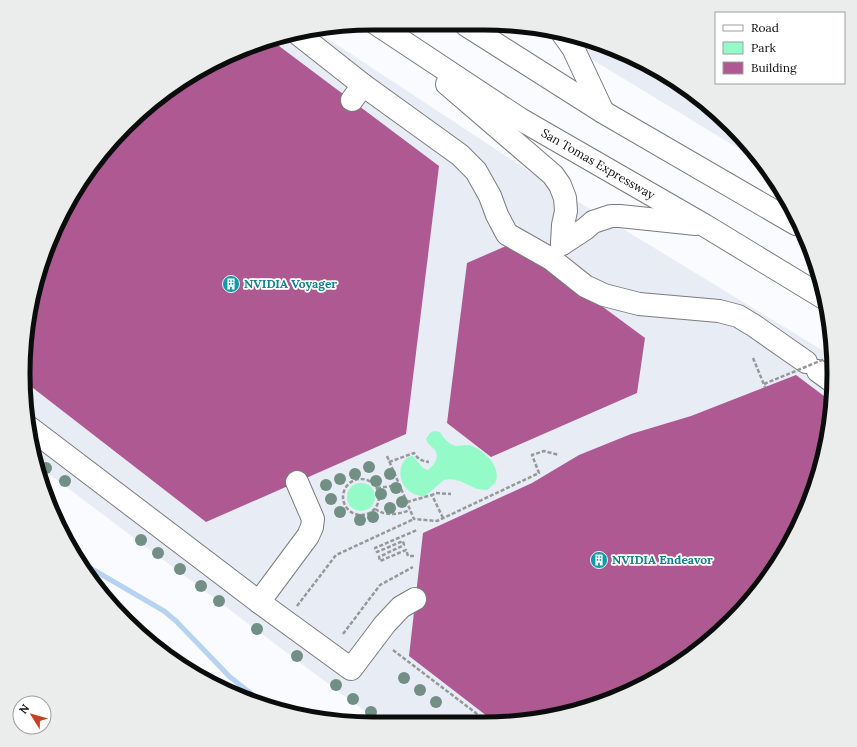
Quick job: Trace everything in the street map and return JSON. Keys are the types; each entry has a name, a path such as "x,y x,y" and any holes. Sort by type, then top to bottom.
{"main road":[{"path":"382,30 553,175 560,185 565,198 566,211 556,252"},
{"name":"San Tomas Expressway","path":"385,30 520,119 704,225 817,294"},
{"path":"474,30 603,112 792,222"},
{"path":"302,38 357,93 460,156 476,171 490,196 497,215 507,234 556,252 584,286 604,295 639,304 720,311 738,316 822,368"},
{"path":"568,41 573,48 603,112"},
{"path":"556,252 593,222 611,216 704,225"},
{"path":"35,432 259,602 351,668 385,624 401,607 415,599"},
{"path":"259,602 308,536 312,527 313,519 297,482"}],"path":[{"path":"753,358 765,385 822,368"},
{"path":"285,621 336,555 414,519 437,521 539,473 532,454 544,451 559,455"},
{"path":"389,462 414,453 422,462 429,462"},
{"path":"387,456 414,519"},
{"path":"357,479 369,480 374,483 380,499 378,505 374,509 370,513 358,515 347,508 343,497 344,490 347,485 357,479"},
{"path":"377,488 399,485"},
{"path":"407,502 436,493 451,494"},
{"path":"432,495 443,518"},
{"path":"374,509 381,514 402,513 410,510"},
{"path":"414,556 408,556 406,550 380,561 378,557 404,545 403,541 377,552 375,548 417,530"},
{"path":"343,634 380,585 413,567"},
{"path":"393,650 482,717"}],"shaded area":[{"path":"321,34 536,176 826,352 826,396 820,441 809,484 792,525 781,545 756,583 742,600 710,632 693,646 655,671 635,682 594,699 551,710 528,714 484,717 373,717 44,470 37,441 31,396 30,374 33,329 48,263 65,222 76,202 101,164 115,147 147,115 164,101 202,76 222,65 263,48"},
{"path":"558,39 594,48 615,56 655,76 693,101 710,115 748,154"}],"green space":[{"path":"434,431 440,432 451,444 456,446 468,445 482,451 494,465 496,470 497,475 494,484 487,490 477,489 460,481 450,479 444,480 424,497 409,491 402,480 402,465 404,461 413,456 423,468 428,470 432,466 437,455 426,439 430,433"},
{"path":"361,483 371,487 375,497 371,507 361,511 351,507 347,497 351,487"}],"building":[{"name":"NVIDIA Voyager","path":"277,44 439,166 406,434 206,522 31,386 33,329 48,263 65,222 88,183 115,147 147,115 183,88 222,65 263,48"},
{"path":"515,242 645,338 637,393 491,457 447,423 467,263"},
{"name":"NVIDIA Endeavor","path":"796,375 826,397 824,418 815,462 809,484 792,525 781,545 756,583 742,600 710,632 693,646 655,671 615,691 594,699 551,710 506,716 488,717 409,656 423,533 532,483 579,455 631,434 691,416"}],"waterway":[{"path":"91,568 164,611 176,621 230,677 253,695"}],"place":[{"name":"NVIDIA Voyager","path":"231,284"},
{"name":"NVIDIA Endeavor","path":"599,560"}]}
